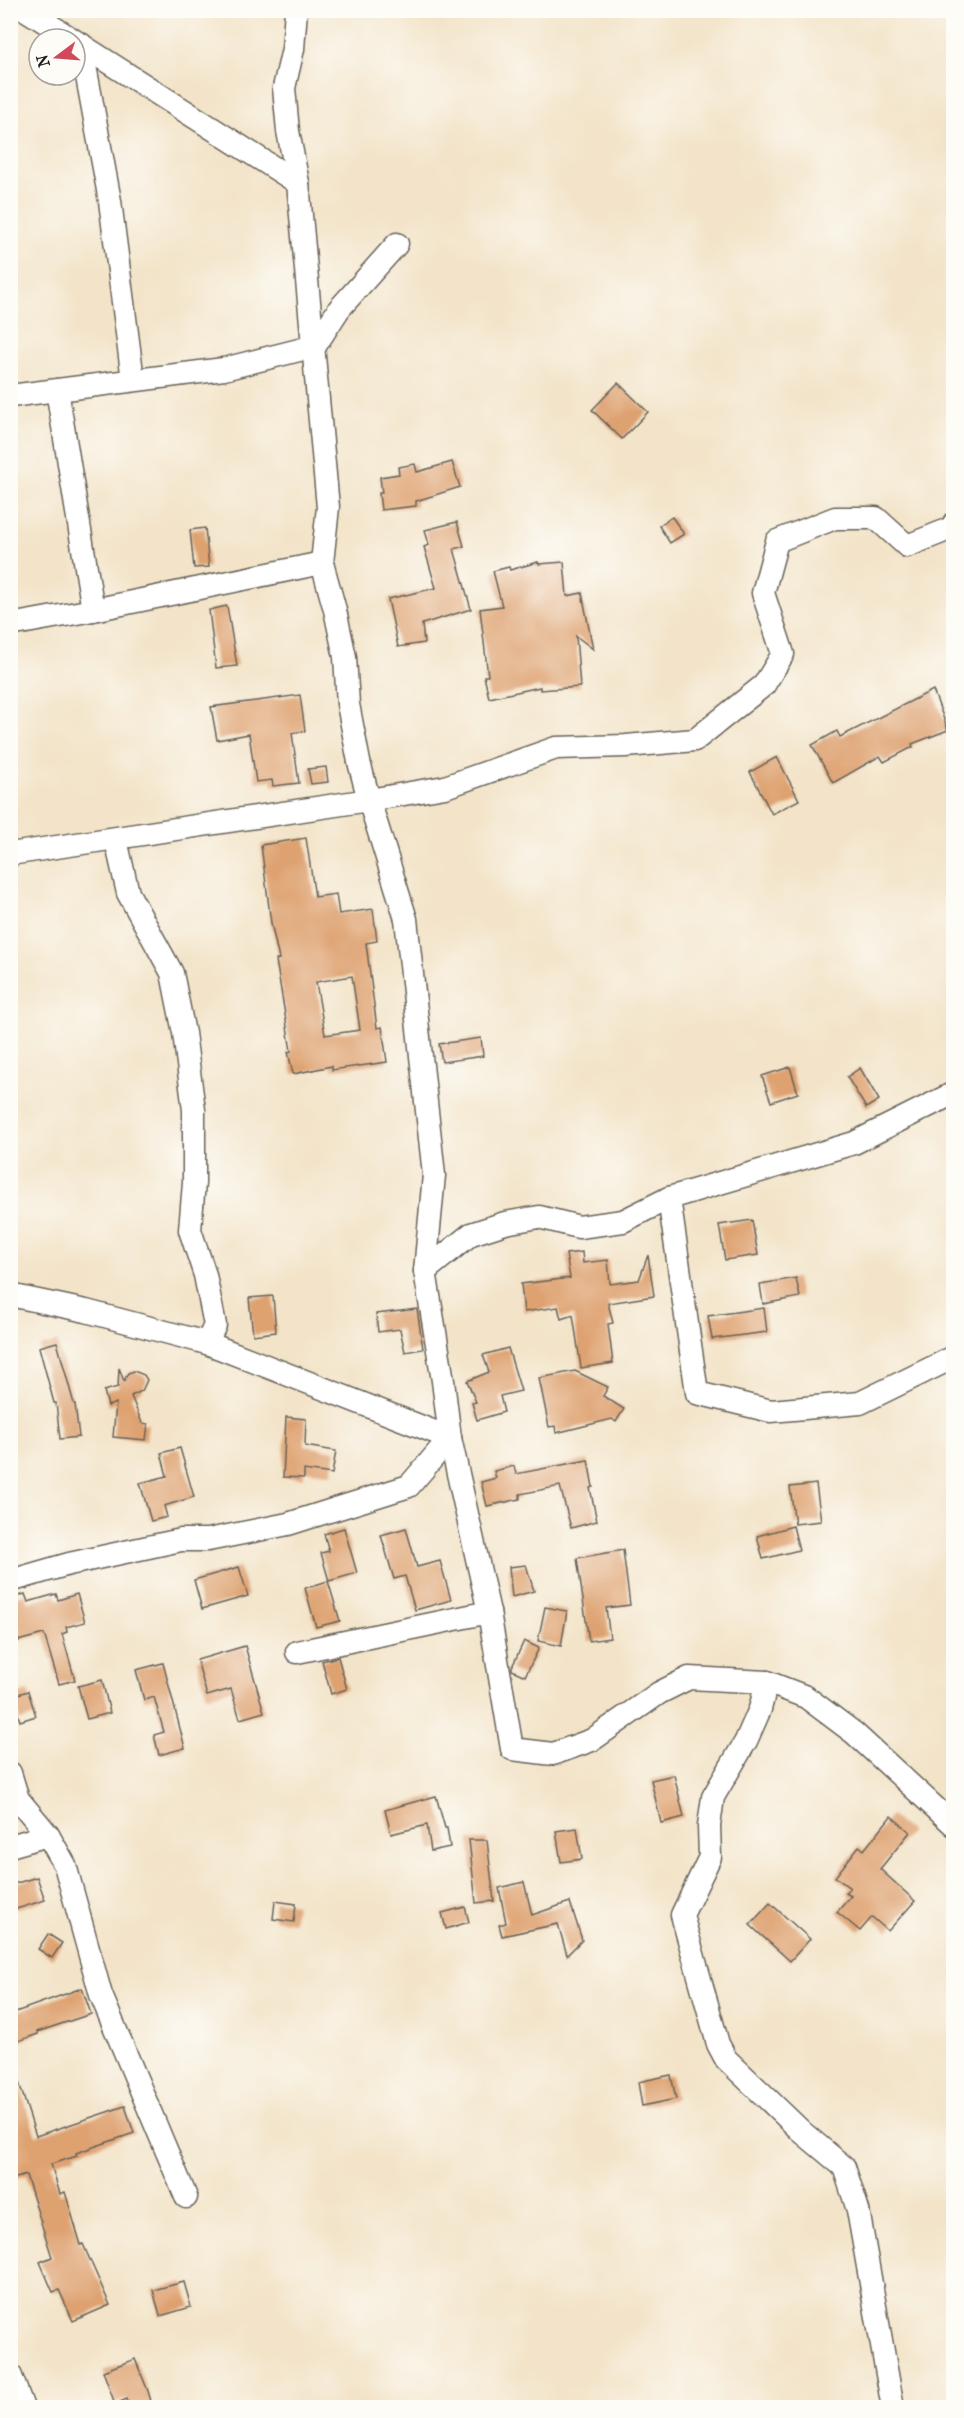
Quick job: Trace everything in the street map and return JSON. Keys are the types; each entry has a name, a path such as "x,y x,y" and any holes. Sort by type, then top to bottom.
{"street":[{"path":"26,10 53,27"},
{"path":"296,10 293,50 284,88 288,131 298,183 315,346 328,507 321,563 335,610 345,657 348,704 359,762 406,919 434,1175 425,1271 450,1438 489,1612 512,1749 553,1754 592,1740 659,1693 689,1678 767,1682 806,1697 854,1733 954,1825"},
{"path":"87,48 298,183"},
{"path":"86,87 110,201 133,380"},
{"path":"10,396 224,369 315,346 339,309 397,244"},
{"path":"57,390 93,610"},
{"path":"10,854 116,840 445,787 556,748 626,746 695,740 764,685 783,654 763,593 777,541 835,518 876,518 908,546 952,528 954,523"},
{"path":"10,625 321,563"},
{"path":"116,840 128,892 171,973 184,1033 194,1110 194,1183 190,1230 205,1275 215,1325 207,1343"},
{"path":"425,1271 471,1234 505,1223 539,1217 579,1227 623,1221 669,1198 854,1143 954,1093"},
{"path":"669,1198 697,1393 771,1411 860,1403 954,1357"},
{"path":"10,1295 86,1311 207,1343 450,1438"},
{"path":"10,1581 69,1564 182,1540 208,1540 288,1524 409,1486 450,1438"},
{"path":"297,1652 489,1612"},
{"path":"767,1682 760,1710 746,1741 713,1797 709,1826 710,1857 682,1915 718,2044 726,2059 802,2132 844,2167 858,2210 893,2408"},
{"path":"10,1773 18,1799 48,1835 65,1865 101,1995 186,2198"},
{"path":"10,1846 48,1835"},
{"path":"10,2374 23,2408"}],"building":[{"path":"618,383 648,412 622,439 592,410"},
{"path":"452,462 460,487 416,501 416,506 381,510 380,477 399,474 398,467 415,464 417,472"},
{"path":"672,517 684,534 670,543 659,526"},
{"path":"457,522 464,546 454,549 471,609 422,624 424,643 398,647 388,599 436,588 424,547 429,545 425,530"},
{"path":"205,528 209,567 194,568 190,530"},
{"path":"538,562 539,564 564,562 567,596 582,593 593,649 576,636 580,687 540,690 540,687 489,698 484,676 488,676 480,609 502,606 493,571 509,567 510,570"},
{"path":"227,606 237,666 216,668 209,610"},
{"path":"933,690 948,730 912,744 913,747 884,762 880,756 833,783 812,745 837,731 840,737"},
{"path":"300,695 305,731 292,733 299,783 273,786 272,780 256,782 249,734 217,740 211,707"},
{"path":"777,757 799,800 772,814 750,772"},
{"path":"326,767 328,782 311,784 308,769"},
{"path":"306,838 315,897 336,894 339,914 373,909 377,941 366,943 377,1028 382,1027 387,1062 332,1070 332,1066 293,1074 276,960 279,959 271,923 261,845","holes":["352,976 360,1030 325,1035 316,982"]},
{"path":"481,1038 483,1056 442,1062 439,1044"},
{"path":"790,1067 798,1093 771,1102 762,1076"},
{"path":"860,1068 879,1100 866,1108 847,1077"},
{"path":"752,1220 758,1255 725,1260 719,1225"},
{"path":"582,1252 583,1263 608,1260 610,1284 639,1280 648,1255 654,1296 608,1303 613,1323 608,1324 613,1363 581,1368 573,1315 561,1319 558,1307 524,1312 521,1284 570,1278 566,1254"},
{"path":"796,1278 800,1297 763,1304 760,1284"},
{"path":"273,1296 276,1332 253,1335 249,1298"},
{"path":"764,1308 767,1332 712,1339 708,1316"},
{"path":"417,1309 423,1349 405,1352 400,1329 378,1332 376,1314"},
{"path":"57,1342 75,1404 79,1437 60,1439 56,1403 54,1403 39,1347"},
{"path":"508,1348 521,1391 500,1396 504,1412 477,1420 472,1403 476,1402 467,1381 489,1372 483,1355"},
{"path":"119,1368 124,1381 128,1373 134,1371 144,1375 147,1380 142,1391 131,1396 142,1423 148,1424 146,1440 113,1437 116,1403 108,1406 104,1391 118,1387"},
{"path":"575,1371 608,1387 603,1396 624,1409 616,1422 612,1419 556,1433 555,1426 549,1427 539,1378"},
{"path":"286,1417 306,1419 305,1446 336,1451 332,1474 304,1470 304,1478 283,1477"},
{"path":"180,1448 194,1497 164,1506 167,1517 151,1521 140,1483 167,1476 161,1453"},
{"path":"588,1460 593,1487 590,1488 597,1521 571,1528 560,1486 520,1494 520,1499 487,1506 481,1482 496,1478 494,1471 514,1466 516,1474"},
{"path":"816,1484 821,1521 795,1524 790,1487"},
{"path":"793,1526 799,1550 763,1559 757,1536"},
{"path":"344,1528 357,1573 329,1581 321,1553 329,1551 324,1534"},
{"path":"406,1528 417,1567 440,1561 451,1600 415,1610 405,1576 394,1579 381,1535"},
{"path":"623,1550 630,1605 606,1608 610,1638 589,1641 577,1558"},
{"path":"526,1565 534,1591 512,1597 509,1567"},
{"path":"239,1567 248,1596 202,1609 194,1580"},
{"path":"328,1581 340,1621 316,1627 305,1588"},
{"path":"25,1594 28,1602 56,1594 58,1600 77,1594 85,1622 66,1627 67,1632 62,1634 75,1680 59,1684 44,1634 10,1643 10,1598"},
{"path":"545,1607 567,1611 561,1646 538,1641"},
{"path":"524,1641 539,1648 525,1676 512,1670"},
{"path":"245,1646 264,1712 240,1719 231,1689 207,1696 197,1660"},
{"path":"338,1657 347,1689 331,1694 322,1661"},
{"path":"163,1663 185,1748 159,1755 154,1735 164,1732 154,1697 144,1700 136,1670"},
{"path":"102,1680 110,1713 87,1719 78,1686"},
{"path":"28,1691 36,1716 20,1721 12,1696"},
{"path":"674,1775 684,1817 661,1823 651,1780"},
{"path":"436,1796 445,1828 447,1828 450,1847 431,1851 427,1825 391,1834 385,1810"},
{"path":"891,1816 910,1832 880,1869 915,1901 888,1931 872,1917 860,1931 837,1912 851,1896 846,1893 850,1888 835,1877 859,1846 864,1850"},
{"path":"577,1828 582,1859 561,1862 556,1831"},
{"path":"469,1840 487,1840 494,1901 476,1903"},
{"path":"37,1877 45,1900 10,1911 10,1885"},
{"path":"524,1882 532,1915 570,1902 582,1940 567,1955 558,1924 502,1936 499,1925 506,1923 499,1888"},
{"path":"275,1901 296,1904 294,1922 273,1919"},
{"path":"770,1903 810,1939 790,1961 750,1925"},
{"path":"465,1907 469,1922 446,1929 442,1913"},
{"path":"48,1934 62,1943 52,1958 38,1949"},
{"path":"82,1988 91,2014 37,2032 38,2034 10,2044 10,2014"},
{"path":"10,2067 14,2067 36,2136 125,2106 134,2133 51,2164 60,2194 65,2192 81,2245 83,2244 110,2305 73,2321 59,2290 53,2292 40,2262 52,2257 26,2175 10,2180"},
{"path":"671,2075 676,2099 642,2106 638,2082"},
{"path":"184,2282 191,2307 160,2316 153,2290"},
{"path":"135,2359 153,2408 130,2408 127,2399 115,2404 103,2371"}]}
